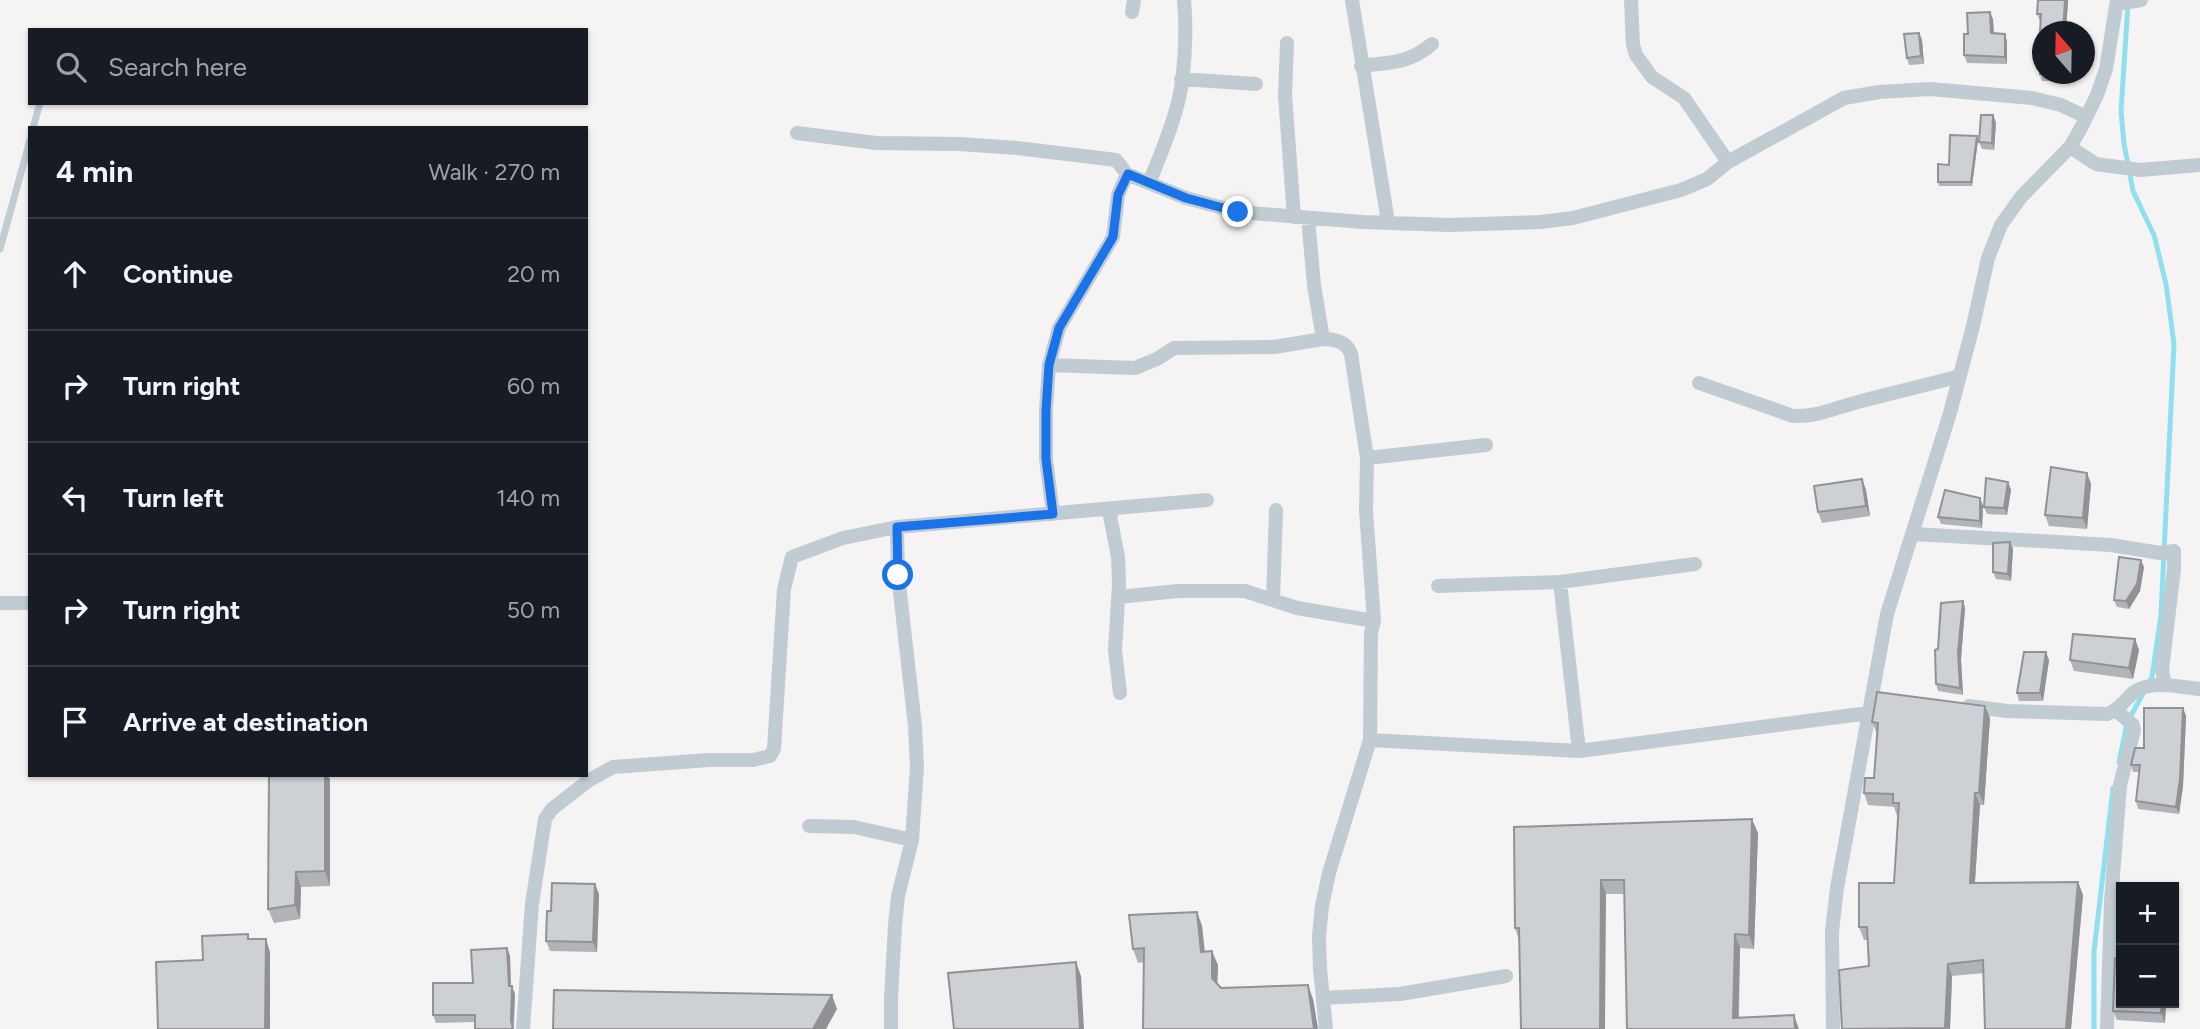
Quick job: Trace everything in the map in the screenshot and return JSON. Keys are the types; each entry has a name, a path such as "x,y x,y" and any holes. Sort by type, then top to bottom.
{"street":[{"path":"1149,183 1177,107 1185,29 1184,0"},
{"path":"1352,0 1388,222"},
{"path":"1631,0 1636,55 1651,77 1684,98 1728,162"},
{"path":"1833,1029 1832,932 1837,888 1869,713 1881,693 1887,614 1960,376 1988,258 2001,225 2021,197 2070,147 2086,117 2106,69 2117,2 2141,0"},
{"path":"1287,43 1285,96 1301,217 1323,339"},
{"path":"1361,65 1417,57 1432,44"},
{"path":"1181,79 1256,84"},
{"path":"797,133 876,143 959,144 1086,155 1115,160 1128,174 1149,183 1186,198 1238,212 1449,225 1515,224 1573,218 1681,190 1707,179 1728,162 1844,98 1879,92 1930,89 2032,98 2060,105 2086,117"},
{"path":"2070,147 2096,164 2140,170 2200,165"},
{"path":"1053,514 1046,459 1049,365 1059,328 1113,237 1118,195 1128,174"},
{"path":"1049,365 1135,368 1174,348 1274,347 1323,339 1333,339 1349,347 1367,457 1366,510 1374,621 1371,633 1370,740 1329,873 1322,906 1319,936 1326,1029"},
{"path":"1699,383 1793,416 1806,417 1960,376"},
{"path":"1367,457 1486,445"},
{"path":"523,1029 532,904 545,819 552,809 588,781 613,766 753,760 770,756 774,749 784,589 792,557 843,538 897,527 1207,500"},
{"path":"1113,509 1110,516 1118,558 1115,650 1120,693"},
{"path":"1273,600 1276,510"},
{"path":"891,1029 896,915 912,840 917,766 898,575 897,527"},
{"path":"1913,534 2111,545 2164,553 2174,551 2162,670 2154,686"},
{"path":"1438,586 1560,582 1695,564"},
{"path":"1560,582 1579,751"},
{"path":"1118,597 1178,592 1245,591 1297,608 1374,621"},
{"path":"0,603 28,603"},
{"path":"2107,1029 2111,902 2120,785 2132,742 2124,718 2134,691 2154,686 2200,689"},
{"path":"1953,703 2007,711 2124,718"},
{"path":"1370,740 1579,751 1869,713"},
{"path":"809,826 862,828 912,840"},
{"path":"1323,998 1400,994 1506,976"}],"lane":[{"path":"34,126 39,105"},
{"path":"0,249 28,147"}],"building":[{"path":"2038,0 2065,0 2064,21 2041,21 2041,14 2037,14"},
{"path":"1990,12 1991,33 2005,34 2005,57 1964,55 1964,34 1968,34 1967,13"},
{"path":"1919,33 1921,56 1907,58 1904,34"},
{"path":"1981,115 1993,115 1992,143 1979,142"},
{"path":"1950,135 1977,136 1971,182 1938,182 1938,164 1949,165"},
{"path":"2051,467 2087,473 2083,518 2045,515"},
{"path":"1986,478 2008,482 2004,508 1984,507"},
{"path":"1862,479 1866,506 1818,512 1814,486"},
{"path":"1945,490 1980,498 1980,521 1938,517"},
{"path":"2010,542 2008,574 1993,572 1993,543"},
{"path":"2119,557 2141,560 2137,584 2126,601 2114,600"},
{"path":"1963,601 1958,652 1960,688 1936,684 1935,650 1938,649 1941,603"},
{"path":"2073,634 2135,639 2129,668 2070,660"},
{"path":"2024,652 2046,652 2040,693 2017,693"},
{"path":"1877,692 1985,706 1979,793 1975,793 1970,883 2078,882 2066,1029 1985,1029 1983,960 1948,964 1945,1028 1842,1029 1839,970 1869,966 1867,927 1859,927 1859,883 1894,883 1899,803 1893,803 1893,794 1864,793 1865,778 1874,778 1878,723 1872,722"},
{"path":"2144,708 2183,708 2176,807 2136,801 2140,765 2131,765 2135,748 2144,748"},
{"path":"269,777 325,777 325,871 296,872 295,905 268,909"},
{"path":"1752,819 1749,935 1735,934 1733,1018 1794,1015 1795,1029 1627,1029 1624,880 1601,880 1600,1029 1521,1029 1519,928 1515,928 1514,827"},
{"path":"552,883 595,884 593,942 546,941"},
{"path":"1197,912 1201,952 1212,951 1212,978 1221,988 1308,985 1314,1029 1143,1029 1144,948 1133,949 1129,915"},
{"path":"248,934 248,939 266,939 265,1029 158,1029 156,962 203,960 202,936"},
{"path":"507,948 509,986 512,986 513,1029 475,1029 475,1015 433,1015 433,983 473,983 471,950"},
{"path":"2116,958 2116,1008 2162,1008 2161,1013 2113,1011"},
{"path":"1076,962 1080,1029 954,1029 948,973"},
{"path":"554,990 832,995 813,1029 553,1029"}],"waterway":[{"path":"2119,762 2127,723 2152,677 2161,615 2174,344 2166,284 2154,235 2133,191 2124,144 2121,111 2128,4"},
{"path":"2094,1029 2094,951 2113,788"}],"route":[{"path":"898,575 897,527 1053,514 1046,459 1049,365 1059,328 1113,237 1118,195 1128,174 1186,198 1238,212"}]}
